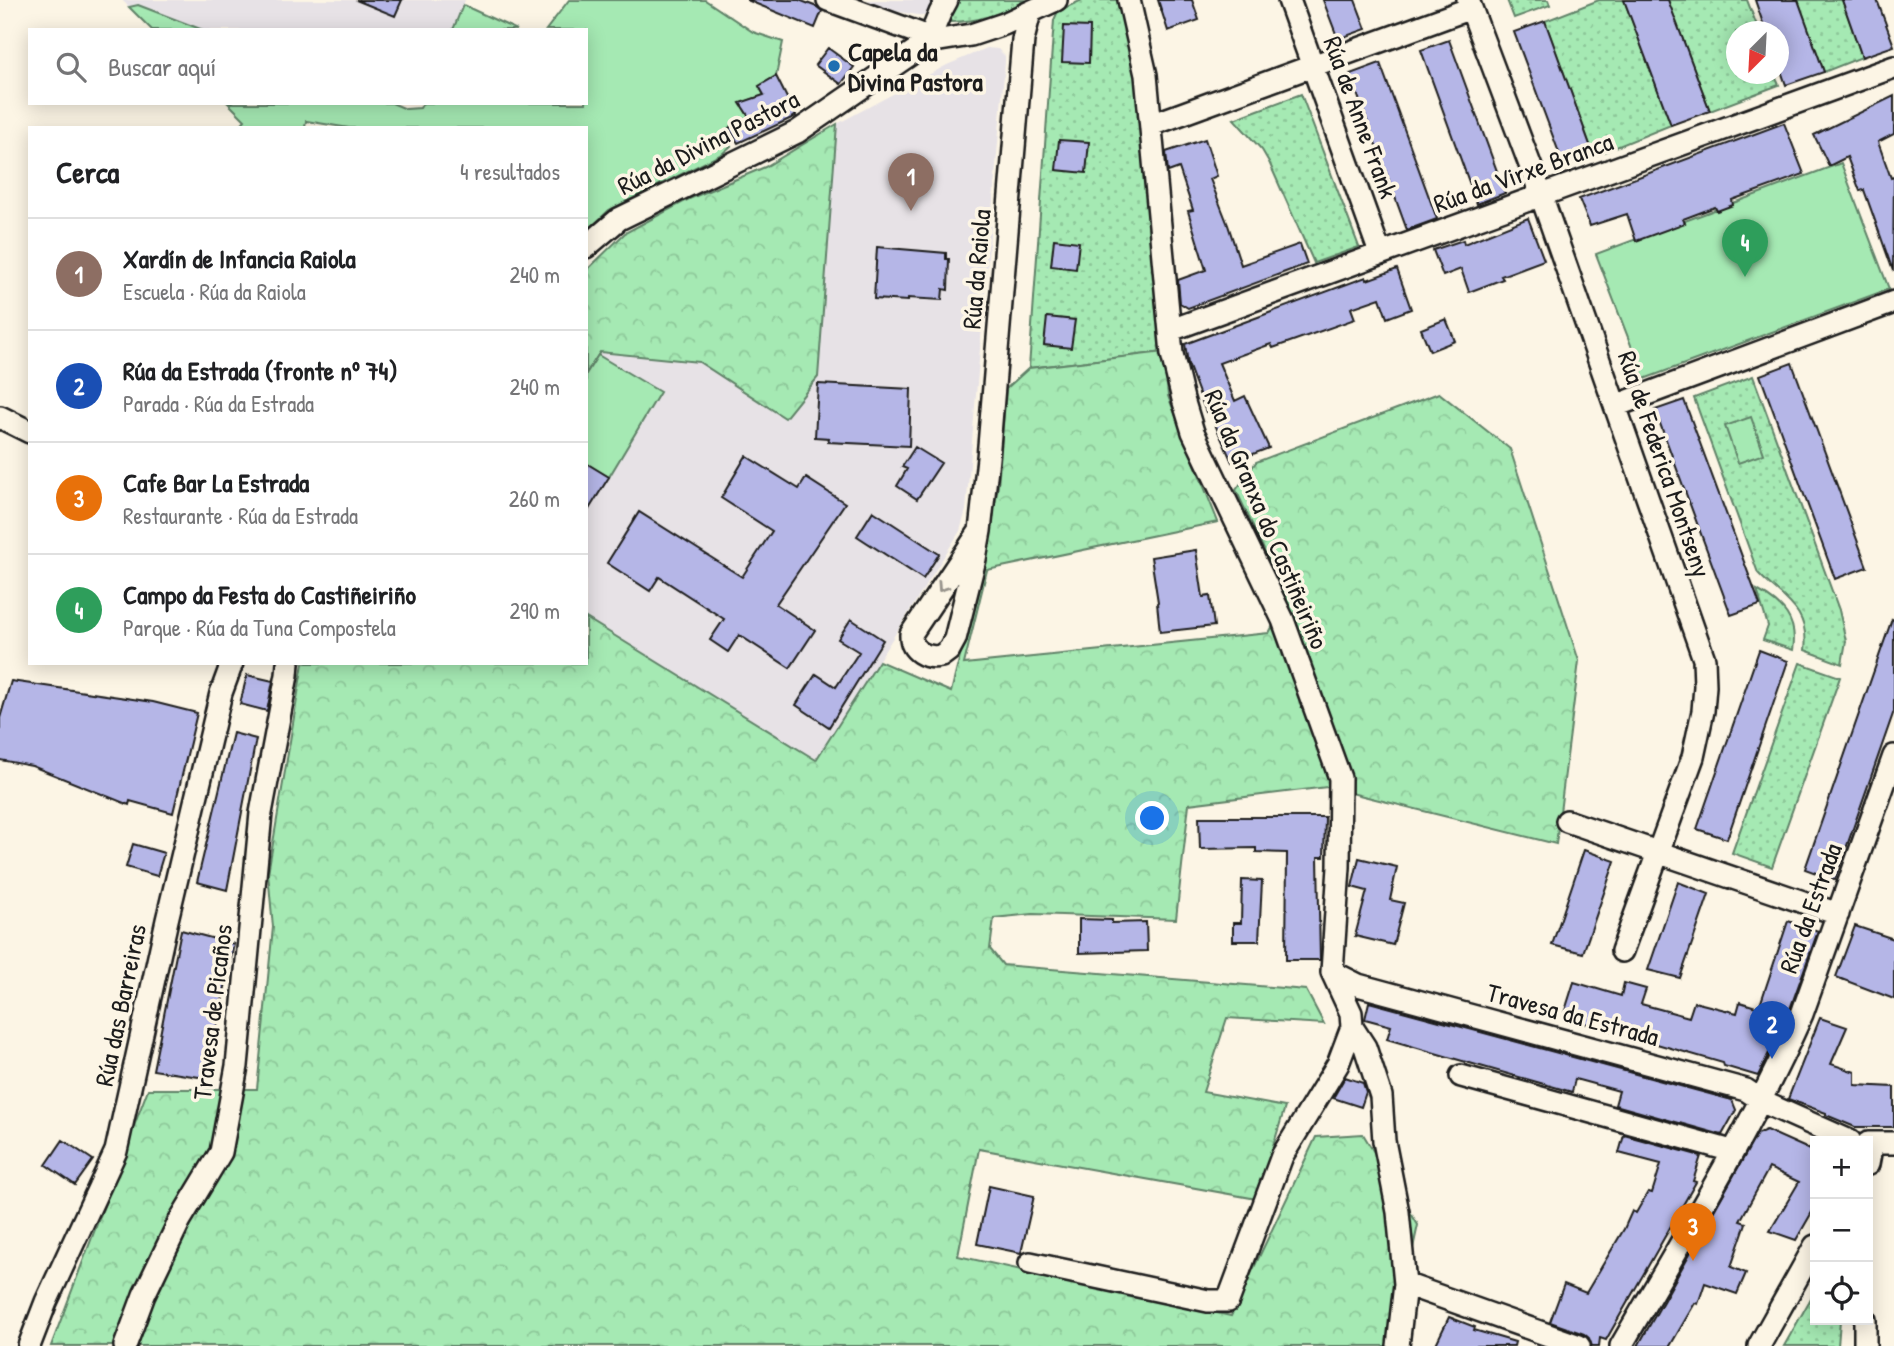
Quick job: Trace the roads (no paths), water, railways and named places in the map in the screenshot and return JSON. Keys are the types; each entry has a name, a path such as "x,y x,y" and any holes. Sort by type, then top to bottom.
{"street":[{"path":"828,0 904,27 918,33 928,42 947,0"},
{"name":"Rúa da Divina Pastora","path":"588,245 619,219 797,132 928,42 971,35 1004,24 1056,0"},
{"name":"Rúa da Granxa do Castiñeiriño","path":"1129,0 1146,75 1172,354 1183,399 1194,432 1283,620 1340,778 1339,867 1332,972"},
{"name":"Rúa de Anne Frank","path":"1289,0 1380,253"},
{"path":"1151,125 1470,4"},
{"name":"Rúa de Federica Montseny","path":"1470,4 1541,195 1704,659 1706,686 1693,757 1622,951"},
{"name":"Rúa da Raiola","path":"980,531 911,634 912,644 926,656 941,656 949,650 955,639 980,531 1023,40 1030,12"},
{"name":"Rúa da Virxe Branca","path":"1171,330 1894,67"},
{"path":"1615,406 1894,302"},
{"path":"0,417 28,431"},
{"name":"Rúa das Barreiras","path":"29,1346 46,1302 116,1151 170,906 221,692 231,665"},
{"name":"Travesa de Picaños","path":"125,1346 144,1295 180,1220 221,1152 237,1066 261,813 288,665"},
{"name":"Rúa da Estrada","path":"1621,1346 1760,1100 1802,1014 1894,756"},
{"path":"1567,821 1838,914"},
{"path":"1030,1263 1208,1301 1228,1301 1282,1156 1338,1064 1352,1027 1351,1013 1332,972"},
{"name":"Travesa da Estrada","path":"1332,972 1358,985 1746,1090 1760,1100 1839,1136"},
{"path":"1352,1027 1364,1047 1381,1096 1384,1141 1398,1212 1405,1284 1398,1346"},
{"path":"1461,1076 1732,1151"},
{"path":"1873,1143 1894,1143"},
{"path":"1759,1346 1810,1255"},
{"path":"1405,1284 1579,1346"},
{"path":"1865,1325 1865,1346"}],"place":[{"name":"Capela da Divina Pastora","path":"834,66"},
{"name":"Xardín de Infancia Raiola","path":"911,211"},
{"name":"Campo da Festa do Castiñeiriño","path":"1745,277"},
{"name":"Rúa da Estrada (fronte nº 74)","path":"1772,1059"},
{"name":"Cafe Bar La Estrada","path":"1693,1261"}]}
